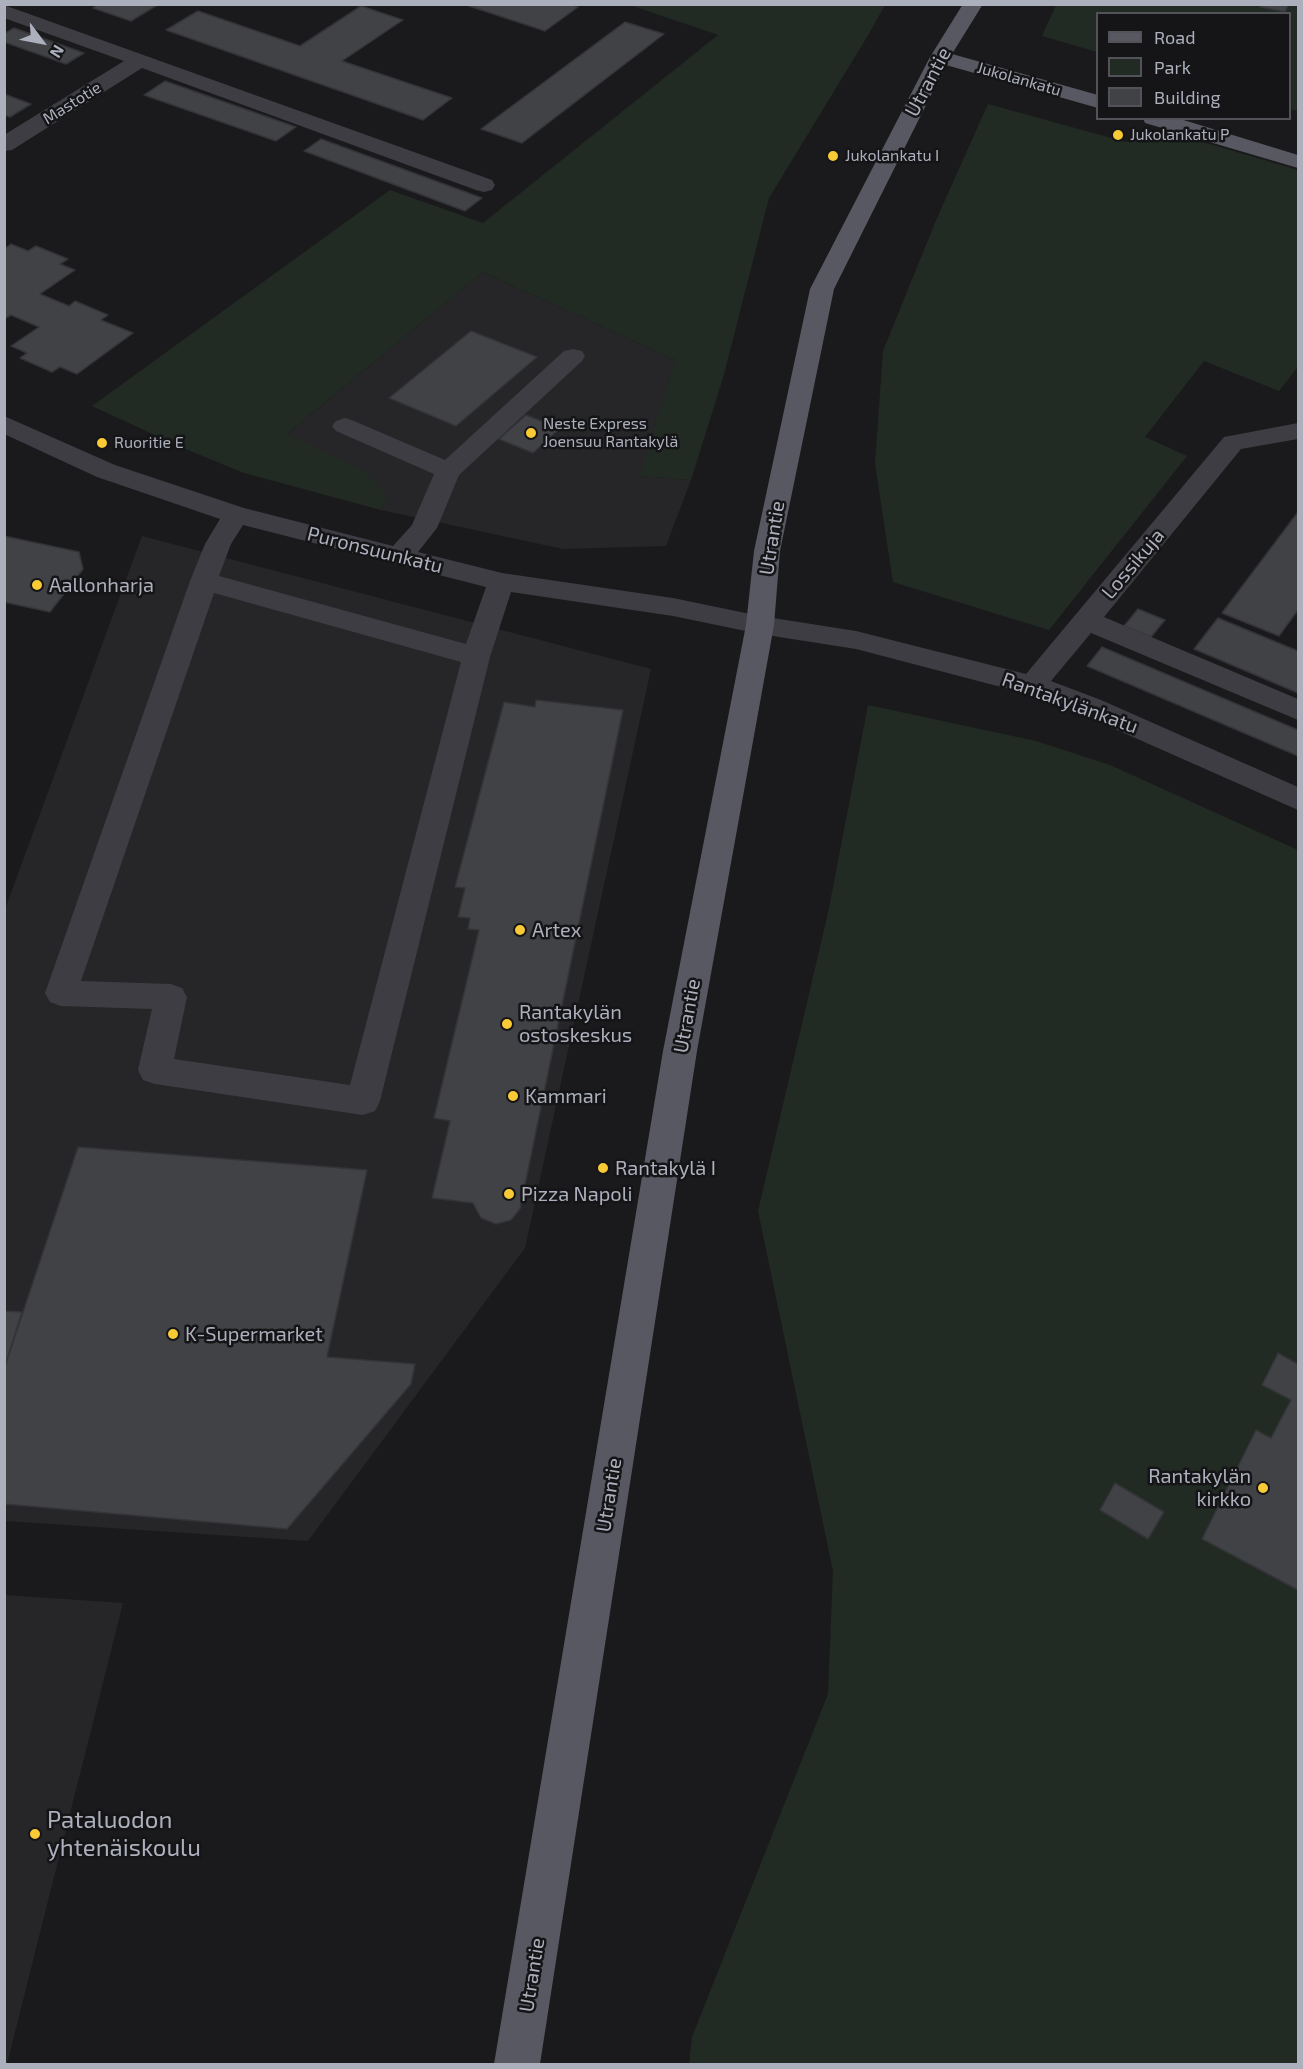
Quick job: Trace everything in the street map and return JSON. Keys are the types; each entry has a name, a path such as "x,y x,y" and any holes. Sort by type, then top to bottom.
{"main road":[{"name":"Utrantie","path":"517,2064 680,1051 760,625 767,551 822,289 940,57 974,4"},
{"name":"Jukolankatu","path":"940,57 1096,101"},
{"path":"1160,120 1299,162"}],"street":[{"path":"4,11 484,185"},
{"name":"Mastotie","path":"4,145 140,60"},
{"path":"399,556 424,528 448,471 573,356"},
{"name":"Puronsuunkatu","path":"4,424 106,471 236,515 502,582 674,607 760,625"},
{"path":"345,426 448,471"},
{"name":"Lossikuja","path":"1032,685 1233,443 1299,431"},
{"path":"236,515 218,544 204,581 61,993 171,997 155,1070 363,1101 477,657 488,616 502,582"},
{"path":"204,581 477,657"},
{"path":"1086,620 1299,710"},
{"name":"Rantakylänkatu","path":"760,625 856,640 1032,685 1091,707 1299,799"}],"shaded area":[{"path":"483,272 675,360 641,476 691,480 666,546 563,549 381,510 387,497 286,435"},
{"path":"142,536 651,669 525,1248 308,1541 5,1521 4,912"},
{"name":"Pataluodon yhtenäiskoulu","path":"5,1595 123,1603 7,2064 4,2064"}],"green space":[{"path":"630,5 885,5 769,198 723,378 691,480 640,476 675,360 483,272 287,434 367,473 387,497 381,510 244,473 92,406 390,190 483,223 718,35"},
{"path":"1056,5 1298,5 1298,111 1291,109 1291,12 1096,12 1096,52 1042,36"},
{"path":"988,104 1126,142 1179,135 1298,170 1298,367 1279,391 1204,361 1145,437 1187,456 1049,630 893,582 875,464 883,351 937,218"},
{"path":"868,705 1036,741 1110,765 1298,850 1298,2064 689,2064 692,2037 828,1694 833,1571 758,1211 828,913"}],"building":[{"path":"98,4 159,4 131,21 93,8"},
{"path":"463,4 571,4 578,7 545,31"},
{"path":"1262,4 1289,4 1285,12 1260,7"},
{"path":"361,6 403,20 342,61 452,98 423,120 166,30 198,11 300,46"},
{"path":"625,22 664,34 522,143 481,129"},
{"path":"14,28 84,53 66,64 4,42 4,34"},
{"path":"165,81 296,127 276,141 144,95"},
{"path":"4,94 31,104 10,117 4,115"},
{"path":"321,139 482,198 465,211 304,151"},
{"path":"11,244 28,251 36,246 68,259 60,264 75,270 40,294 69,306 75,301 108,315 101,320 133,333 77,374 60,367 52,372 20,358 27,353 11,346 39,327 11,315 4,319 4,249"},
{"path":"471,331 537,357 456,426 389,398"},
{"path":"526,415 560,428 533,453 499,439"},
{"path":"1298,512 1298,610 1279,636 1222,613"},
{"name":"Aallonharja","path":"4,536 79,552 83,569 50,612 4,602"},
{"path":"1138,609 1165,620 1151,637 1124,626"},
{"path":"1218,618 1298,651 1298,693 1194,649"},
{"path":"1102,647 1298,730 1298,756 1087,666"},
{"name":"Rantakylän ostoskeskus","path":"536,700 623,710 520,1209 511,1220 496,1224 481,1218 473,1203 432,1198 450,1121 434,1118 479,930 468,929 470,918 458,917 465,888 455,887 504,702 535,707"},
{"name":"K-Supermarket","path":"78,1147 367,1170 327,1357 415,1364 411,1384 287,1529 4,1504 4,1369"},
{"path":"4,1311 22,1312 4,1369"},
{"name":"Rantakylän kirkko","path":"1278,1353 1298,1364 1298,1590 1202,1539 1256,1430 1271,1438 1291,1400 1262,1385"},
{"path":"1115,1483 1164,1512 1148,1539 1100,1510"}],"place":[{"name":"Jukolankatu P","path":"1118,135"},
{"name":"Jukolankatu I","path":"833,156"},
{"name":"Neste Express Joensuu Rantakylä","path":"531,433"},
{"name":"Ruoritie E","path":"102,443"},
{"name":"Aallonharja","path":"37,585"},
{"name":"Artex","path":"520,930"},
{"name":"Rantakylän ostoskeskus","path":"507,1024"},
{"name":"Kammari","path":"513,1096"},
{"name":"Rantakylä I","path":"603,1168"},
{"name":"Pizza Napoli","path":"509,1194"},
{"name":"K-Supermarket","path":"173,1334"},
{"name":"Rantakylän kirkko","path":"1263,1488"},
{"name":"Pataluodon yhtenäiskoulu","path":"35,1834"}]}
